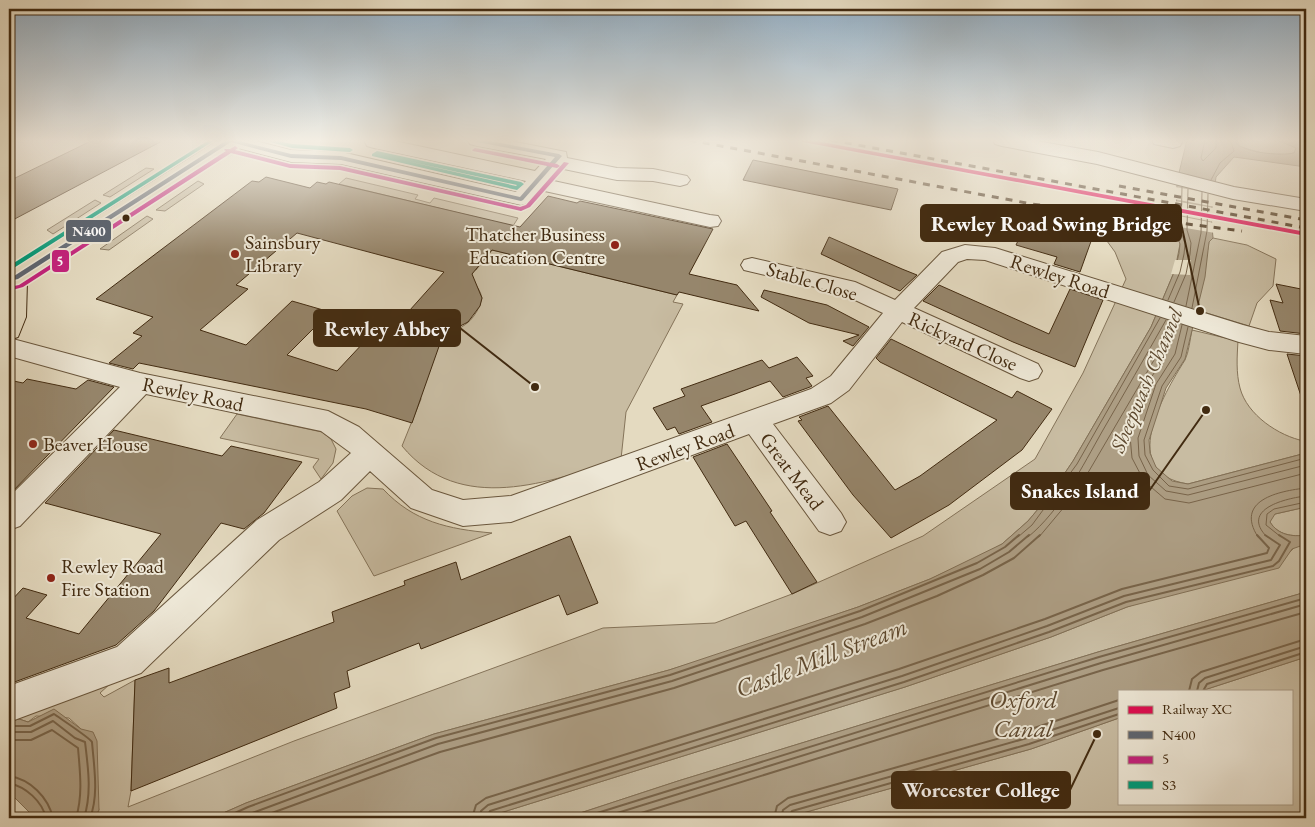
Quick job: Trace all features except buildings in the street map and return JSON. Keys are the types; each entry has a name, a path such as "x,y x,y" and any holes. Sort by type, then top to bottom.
{"main road":[{"path":"9,331 14,317 13,279 170,179"}],"street":[{"path":"430,179 521,199 537,180"},
{"path":"531,179 710,221"},
{"path":"671,179 680,180"},
{"path":"1177,179 1233,192 1306,205"},
{"name":"Rewley Road","path":"9,347 140,383 328,422 349,434 422,499 463,513 511,510 821,396 840,383 898,311 950,257 966,252 987,253 1202,322 1269,341 1306,345"},
{"name":"Stable Close","path":"752,265 847,288 898,311"},
{"name":"Rickyard Close","path":"898,311 1028,371"},
{"path":"9,517 140,383"},
{"name":"Great Mead","path":"755,421 830,522"},
{"path":"9,704 128,661 268,530 330,491 370,453"}],"shaded area":[{"path":"129,179 139,179 110,197 103,195"},
{"path":"345,179 349,179 418,195 415,199 430,203 434,198 518,218 513,226 339,184"},
{"path":"198,181 204,184 165,211 156,210"},
{"path":"95,200 101,203 53,234 47,230"},
{"path":"147,216 153,219 109,250 100,249"},
{"path":"1096,226 1160,233 1160,229 1176,232 1180,244 1175,270 1151,327 1073,461 1050,495 1028,521 1002,544 974,559 930,579 858,607 725,653 434,734 246,803 212,818 94,818 99,810 81,729 69,718 36,716 28,722 19,719 9,721 9,715 25,712 131,665 100,693 104,697 135,680 131,791 128,807 294,741 603,628 715,623 792,594 923,536 1035,459 1083,373 1126,279 1115,252"},
{"path":"1213,238 1247,245 1276,259 1273,286 1257,303 1249,326 1197,310 1209,242"},
{"path":"492,250 677,295 673,302 683,304 626,412 621,459 565,477 535,483 506,487 478,487 451,481 425,468 402,446 421,399 402,336 451,332 470,321 477,311 482,298 481,293 463,267 476,270"},
{"path":"1192,330 1238,341 1238,377 1240,388 1249,407 1265,423 1284,434 1304,441 1306,453 1188,484 1167,477 1154,465 1150,449 1152,431 1166,393 1185,360"},
{"path":"237,414 322,432 331,439 336,449 333,463 321,479 313,467 319,459 220,438"},
{"path":"367,488 383,489 407,509 433,522 461,529 492,533 374,576 337,511 352,496"},
{"path":"1306,507 1306,535 1286,534 1277,530 1270,522 1275,514"},
{"path":"1306,544 1306,592 1098,652 678,781 565,818 484,818 905,687 1051,637 1127,607 1290,552 1296,546"},
{"path":"1306,657 1306,818 785,818 1031,749 1118,718 1118,804 1292,804 1292,690 1204,690"}],"water":[{"path":"1178,179 1216,179 1211,215 1213,238 1209,242 1205,277 1185,359 1166,388 1149,440 1150,453 1156,467 1172,481 1188,484 1306,453 1306,507 1275,514 1270,522 1277,530 1286,534 1306,535 1306,544 1292,549 1279,568 1127,607 1051,637 905,687 484,818 212,818 246,803 434,734 669,670 858,607 930,579 1002,544 1028,521 1050,495 1073,461 1151,327 1175,270 1179,253 1180,244 1176,232"},
{"name":"Oxford Canal","path":"1306,592 1306,657 1204,690 1118,690 1118,718 1031,749 785,818 565,818 678,781 1098,652"},
{"path":"54,709 81,729 93,732 97,741 99,810 94,818 35,818 9,792 9,721 19,719 28,722"}],"pier":[{"path":"1175,187 1216,194 1215,207 1174,199"},
{"path":"1174,201 1214,208 1214,222 1174,214"},
{"path":"1174,215 1214,223 1215,233 1174,226"},
{"path":"1175,260 1191,260 1190,275 1171,274"}],"railway":[{"path":"896,179 1032,204 1242,231"},
{"path":"1039,179 1306,228"},
{"path":"1119,186 1306,220"}],"rail line":[{"name":"XC","path":"1010,179 1306,234"}],"transit line":[{"name":"S3","path":"9,269 151,179"},
{"name":"N400","path":"9,279 16,278 170,179"},
{"name":"5","path":"10,289 21,286 188,179"},
{"name":"5","path":"387,179 521,209 528,206 552,179"},
{"name":"N400","path":"431,179 521,199 539,179"},
{"name":"S3","path":"476,179 517,188 521,184 496,179"}],"place":[{"name":"Thatcher Business Education Centre","path":"615,245"},
{"name":"Sainsbury Library","path":"235,254"},
{"name":"Rewley Road Swing Bridge","path":"1200,311"},
{"name":"Rewley Abbey","path":"535,387"},
{"name":"Snakes Island","path":"1206,410"},
{"name":"Beaver House","path":"33,444"},
{"name":"Rewley Road Fire Station","path":"51,578"},
{"name":"Worcester College","path":"1097,734"}],"water label":[{"name":"Sheepwash Channel","path":"1146,380"},
{"name":"Castle Mill Stream","path":"821,657"}]}
